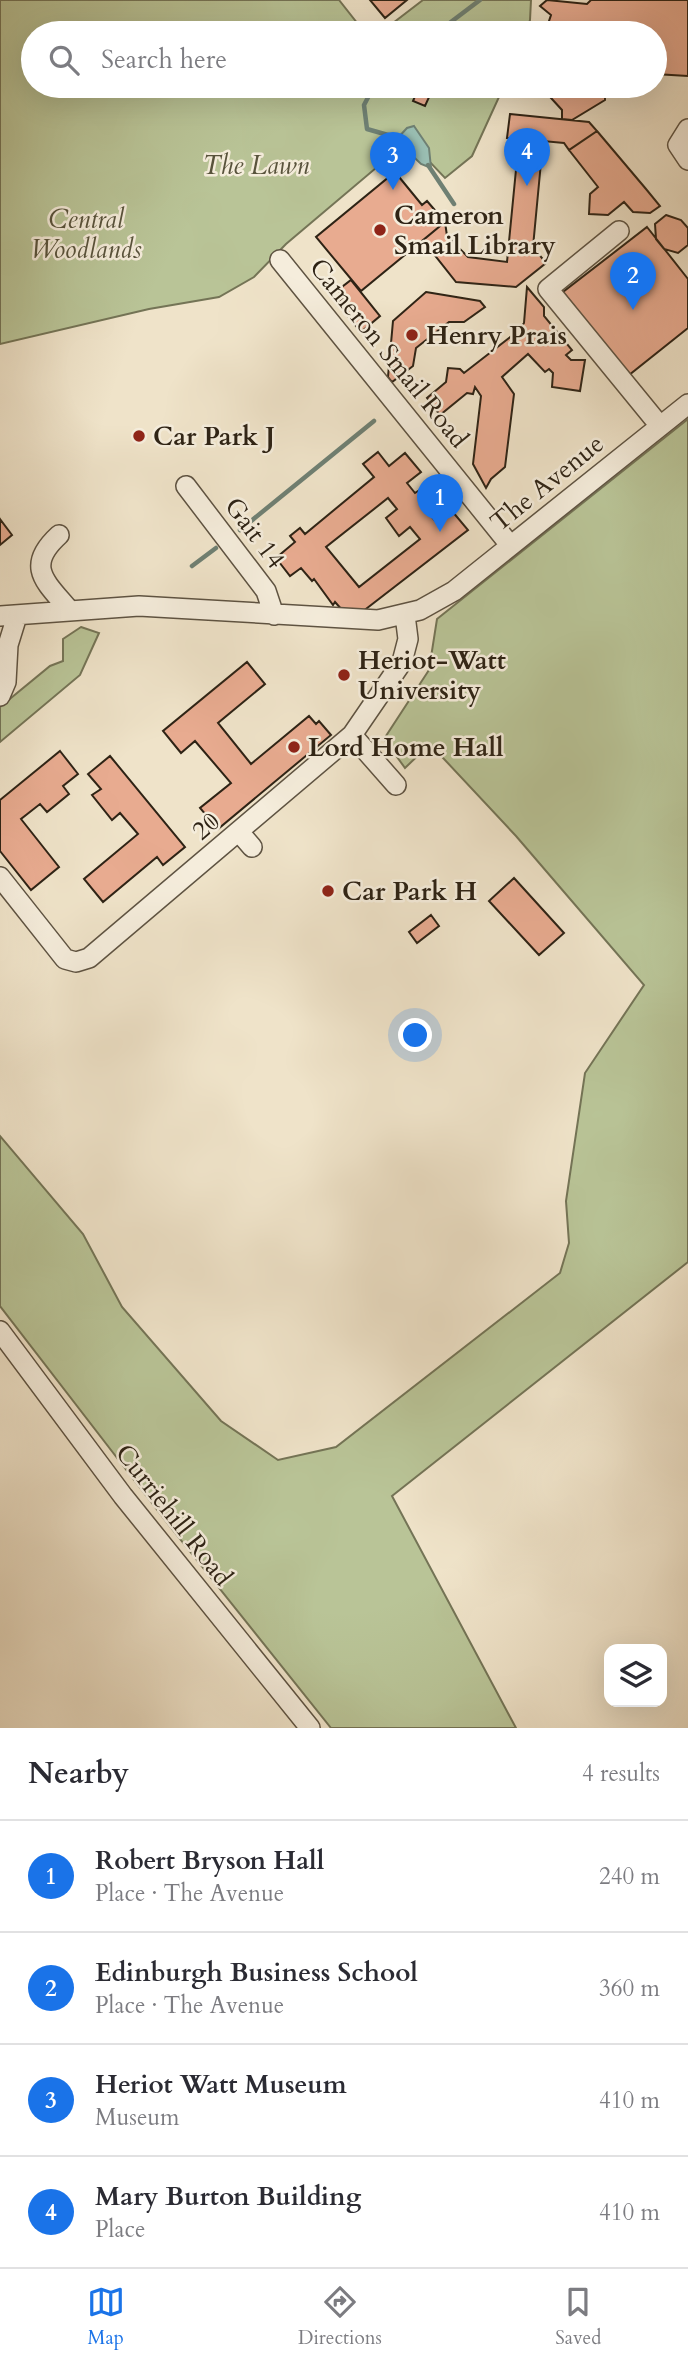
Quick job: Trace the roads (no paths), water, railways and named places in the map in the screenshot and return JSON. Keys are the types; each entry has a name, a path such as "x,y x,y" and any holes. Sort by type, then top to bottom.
{"street":[{"path":"688,129 678,145 688,160"},
{"path":"619,232 548,289 660,426"},
{"name":"Cameron Smail Road","path":"280,260 509,545"},
{"name":"The Avenue","path":"274,615 352,621 405,615 435,604 454,592 509,545 688,404"},
{"name":"Gait 14","path":"186,486 266,591 274,615"},
{"path":"59,535 47,546 39,565 41,575 70,611"},
{"path":"0,696 6,682 6,617 139,607 274,615"},
{"name":"20","path":"0,877 65,959 76,962 89,958 352,735 402,662 408,639 405,615"},
{"path":"352,735 396,785"},
{"path":"239,832 252,847"},
{"name":"Curriehill Road","path":"0,1331 123,1496 310,1728"}],"water":[{"path":"414,126 429,148 431,168 421,164 396,140 407,128"}],"waterway":[{"path":"452,21 480,0"},
{"path":"368,98 364,105 367,129 402,139"},
{"path":"428,165 454,204"},
{"path":"240,530 374,421"},
{"path":"192,566 216,548"}],"place":[{"name":"Mary Burton Building","path":"527,186"},
{"name":"Heriot Watt Museum","path":"393,190"},
{"name":"Cameron Smail Library","path":"380,230"},
{"name":"Edinburgh Business School","path":"633,310"},
{"name":"Henry Prais","path":"412,335"},
{"name":"Car Park J","path":"139,436"},
{"name":"Robert Bryson Hall","path":"440,532"},
{"name":"Heriot-Watt University","path":"344,675"},
{"name":"Lord Home Hall","path":"294,747"},
{"name":"Car Park H","path":"328,891"}],"park label":[{"name":"The Lawn","path":"256,165"},
{"name":"Central Woodlands","path":"86,234"}]}
